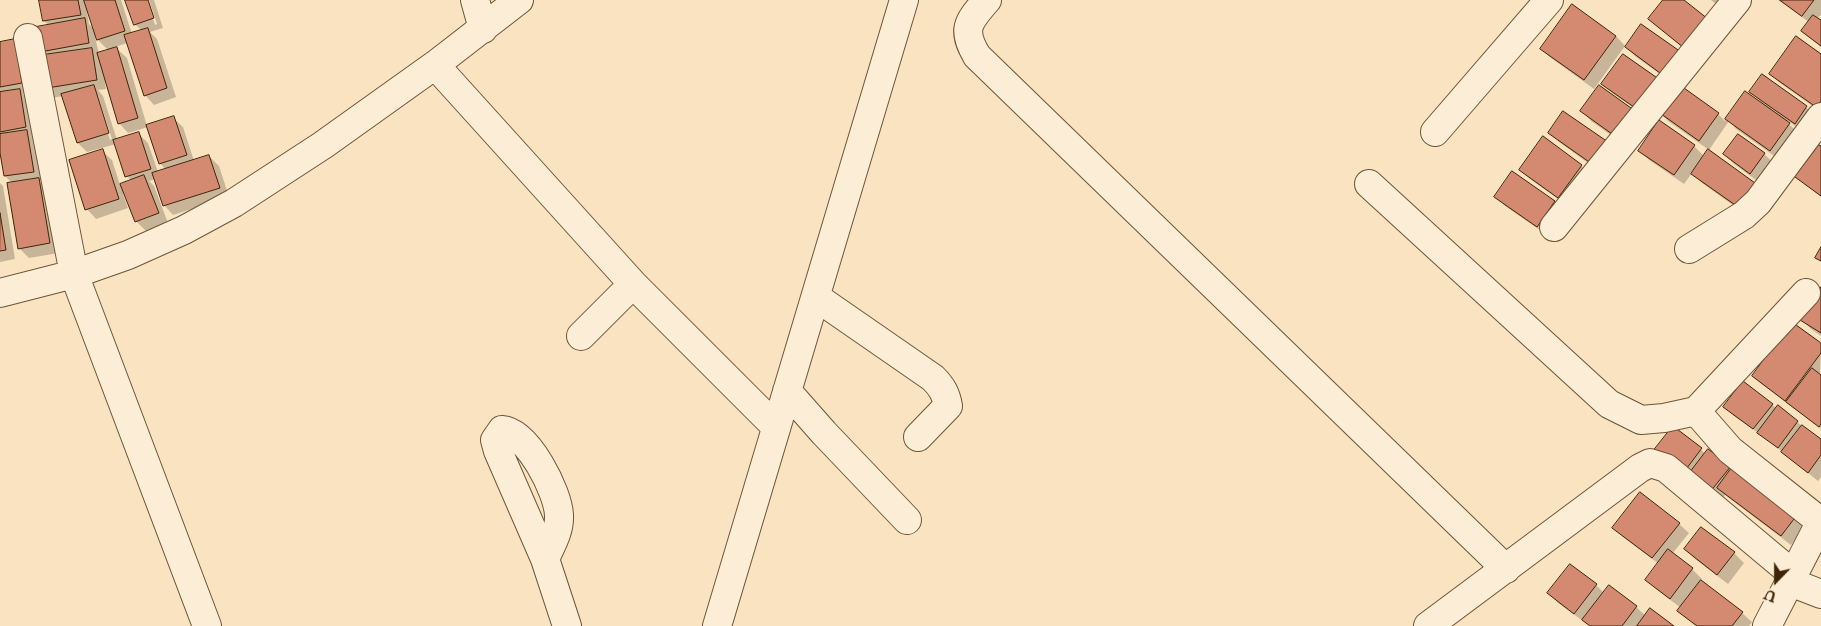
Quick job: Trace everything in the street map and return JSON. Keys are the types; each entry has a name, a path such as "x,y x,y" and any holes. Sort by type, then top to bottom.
{"street":[{"path":"475,0 483,29"},
{"path":"0,293 74,274 128,255 184,230 234,203 323,145 435,65 519,0"},
{"path":"717,626 904,0"},
{"path":"987,0 973,16 968,29 969,43 977,56 1506,569"},
{"path":"1435,132 1548,0"},
{"path":"1554,227 1737,0"},
{"path":"28,38 74,274 206,626"},
{"path":"435,65 633,284 776,427"},
{"path":"1689,249 1744,215 1758,202 1821,117"},
{"path":"1369,184 1609,404 1641,420 1664,418 1696,410 1806,292"},
{"path":"581,336 633,284"},
{"path":"816,297 933,378 942,387 947,397 948,406 918,437"},
{"path":"787,392 824,434 908,520"},
{"path":"1696,410 1730,450 1821,521 1767,626"},
{"path":"1428,626 1640,468 1650,463 1666,468 1792,579 1821,594"},
{"path":"545,559 567,626"}],"building":[{"path":"39,0 78,0 81,15 43,21"},
{"path":"84,0 115,0 125,31 97,40"},
{"path":"125,0 148,0 154,18 134,25"},
{"path":"1663,0 1684,0 1708,19 1684,48 1648,19"},
{"path":"1780,0 1814,0 1802,16"},
{"path":"1572,4 1616,36 1584,80 1540,49"},
{"path":"1813,15 1821,20 1821,46 1801,31"},
{"path":"85,18 89,43 40,52 36,27"},
{"path":"1641,24 1681,52 1664,76 1625,47"},
{"path":"148,28 167,88 144,96 124,35"},
{"path":"1796,36 1821,54 1821,101 1816,107 1769,74"},
{"path":"15,39 22,83 0,87 0,42"},
{"path":"117,47 138,118 118,124 97,53"},
{"path":"92,48 97,80 41,89 36,56"},
{"path":"1623,54 1663,82 1641,112 1601,84"},
{"path":"1762,74 1807,106 1795,124 1749,92"},
{"path":"1677,83 1719,113 1699,141 1657,111"},
{"path":"94,85 109,133 77,143 61,94"},
{"path":"1599,85 1638,113 1619,139 1580,111"},
{"path":"20,89 26,127 0,132 0,92"},
{"path":"1745,91 1790,123 1770,151 1725,119"},
{"path":"1563,111 1608,142 1592,164 1548,133"},
{"path":"174,116 187,155 159,164 146,125"},
{"path":"1659,120 1695,145 1674,175 1638,151"},
{"path":"27,130 34,172 4,176 0,153 0,134"},
{"path":"139,132 151,169 125,177 113,140"},
{"path":"1738,134 1765,153 1750,174 1723,154"},
{"path":"1543,136 1582,165 1558,198 1519,170"},
{"path":"1819,145 1821,146 1821,196 1795,177"},
{"path":"103,149 119,199 85,210 69,160"},
{"path":"1708,149 1755,183 1738,207 1691,174"},
{"path":"209,155 220,188 163,206 152,173"},
{"path":"1512,171 1555,201 1537,227 1494,197"},
{"path":"144,175 159,213 135,222 120,184"},
{"path":"39,178 50,243 18,249 7,183"},
{"path":"0,213 6,250 0,251"},
{"path":"1821,247 1821,261 1815,258"},
{"path":"1821,287 1821,333 1800,320"},
{"path":"1792,322 1821,343 1821,353 1785,401 1752,376"},
{"path":"1812,368 1821,375 1821,424 1819,427 1786,402"},
{"path":"1743,381 1773,404 1753,429 1723,407"},
{"path":"1778,405 1798,421 1778,448 1757,433"},
{"path":"1802,425 1821,439 1821,455 1808,473 1781,452"},
{"path":"1673,426 1702,448 1684,472 1654,450"},
{"path":"1708,449 1731,466 1710,492 1688,475"},
{"path":"1736,462 1800,511 1781,536 1717,488"},
{"path":"1640,492 1680,523 1652,558 1612,528"},
{"path":"1701,527 1735,552 1717,575 1684,549"},
{"path":"1668,549 1693,568 1670,599 1645,580"},
{"path":"1570,564 1597,584 1574,614 1547,593"},
{"path":"1701,580 1743,612 1732,626 1697,626 1677,611"},
{"path":"1609,585 1637,606 1622,626 1590,626 1582,620"},
{"path":"1650,608 1674,626 1637,626"}]}
